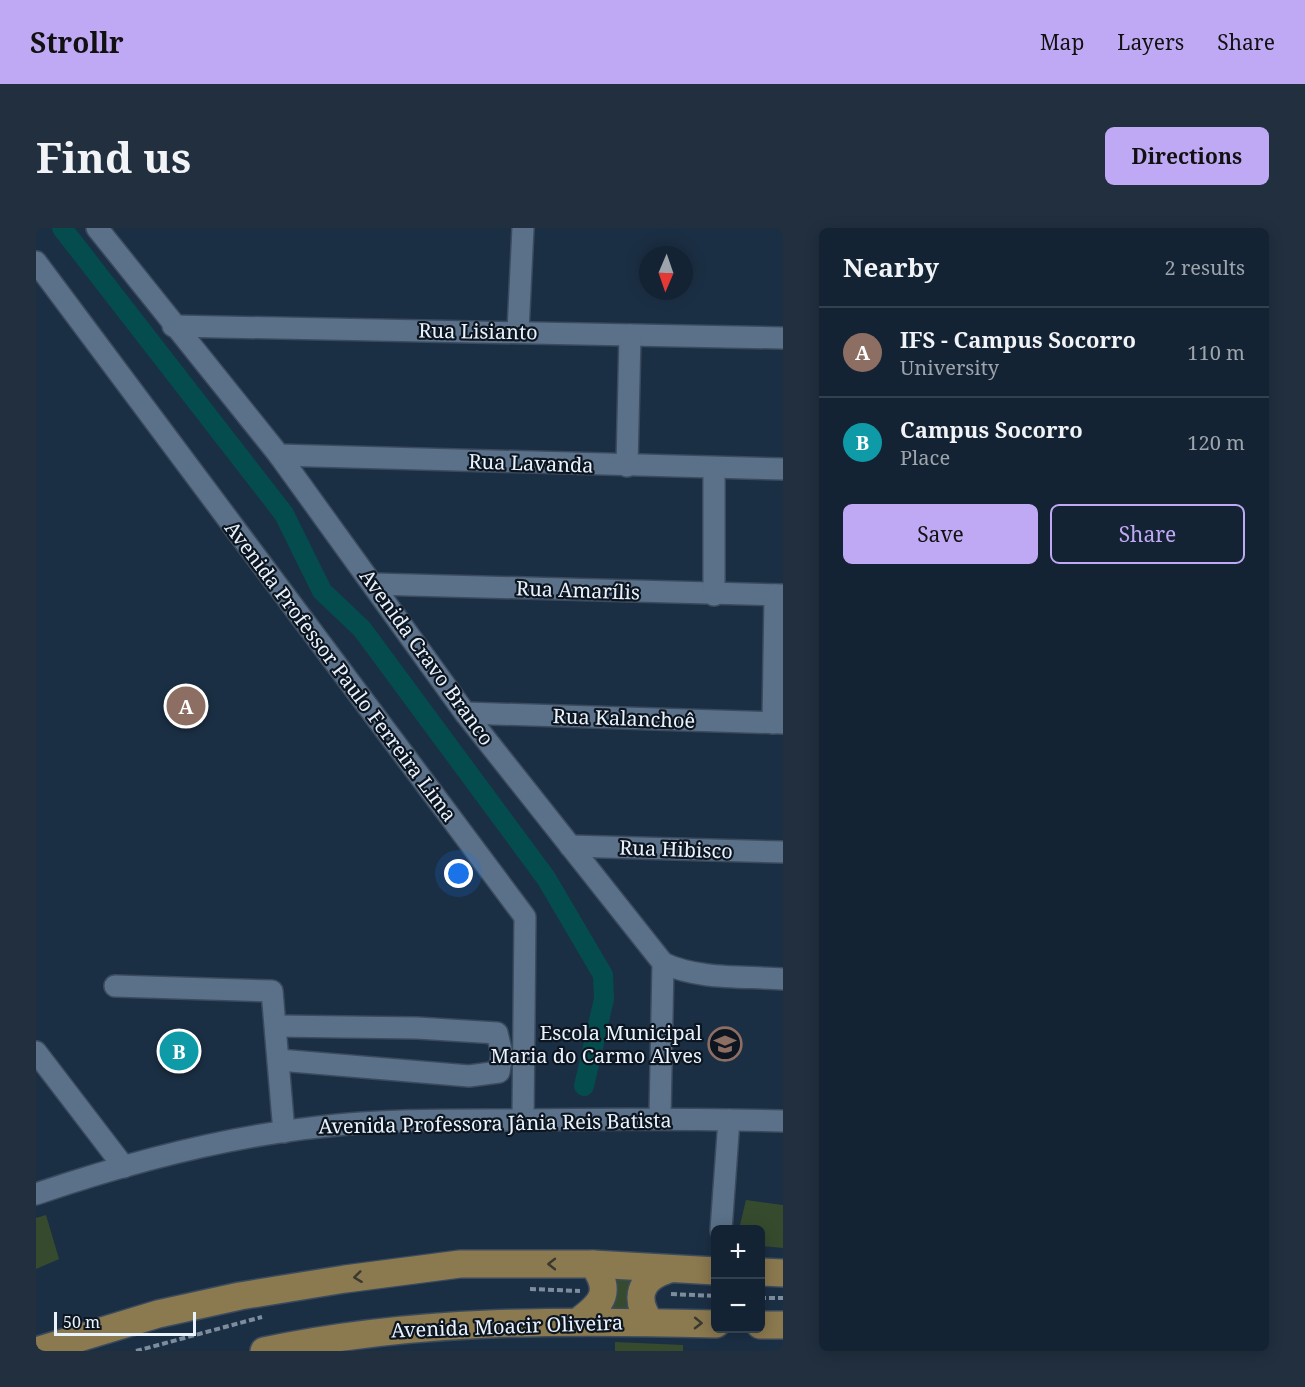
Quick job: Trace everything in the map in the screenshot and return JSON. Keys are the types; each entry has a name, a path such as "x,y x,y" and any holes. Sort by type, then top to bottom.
{"main road":[{"path":"36,1350 159,1314 240,1296 460,1264 593,1264 711,1271"},
{"path":"579,1320 596,1308 603,1293 602,1278 593,1264"},
{"path":"650,1322 642,1311 640,1292 647,1280 667,1270"},
{"path":"765,1272 783,1273"},
{"name":"Avenida Moacir Oliveira","path":"264,1351 325,1338 447,1325 579,1320 711,1324"},
{"path":"765,1325 783,1325"}],"street":[{"name":"Avenida Cravo Branco","path":"97,228 173,326 279,455 465,713 663,963"},
{"path":"518,331 523,228"},
{"name":"Avenida Professor Paulo Ferreira Lima","path":"36,262 525,917 523,1119"},
{"name":"Rua Lisianto","path":"173,326 783,338"},
{"path":"627,466 630,335"},
{"name":"Rua Lavanda","path":"279,455 783,470"},
{"path":"714,468 714,595"},
{"name":"Rua Amarílis","path":"374,584 779,595"},
{"path":"778,723 779,595"},
{"name":"Rua Kalanchoê","path":"465,713 778,723"},
{"name":"Rua Hibisco","path":"570,846 783,852"},
{"path":"660,1118 663,963 677,969 706,975 783,979"},
{"path":"115,986 272,991 279,1060 278,1094 284,1132"},
{"path":"276,1026 417,1028 496,1033 502,1054 500,1072 469,1076 279,1060"},
{"path":"36,1052 124,1167"},
{"name":"Avenida Professora Jânia Reis Batista","path":"36,1194 124,1167 245,1138 372,1122 660,1118 783,1121"},
{"path":"721,1225 729,1120"}],"path":[{"path":"522,1288 603,1293"},
{"path":"640,1292 711,1296"},
{"path":"765,1298 783,1298"},
{"path":"136,1351 273,1314"}],"green space":[{"path":"746,1200 783,1205 783,1248 765,1246 765,1225 740,1225"},
{"path":"46,1215 59,1259 36,1269 36,1218"},
{"path":"606,1276 637,1278 630,1287 628,1295 633,1314 597,1314"},
{"path":"615,1342 683,1345 683,1351 615,1351"}],"waterway":[{"path":"62,228 284,514 322,591 362,629 546,878 603,975 604,999 584,1086"}],"place":[{"name":"IFS - Campus Socorro","path":"186,706"},
{"name":"Escola Municipal Maria do Carmo Alves","path":"725,1044"},
{"name":"Campus Socorro","path":"179,1051"}]}
